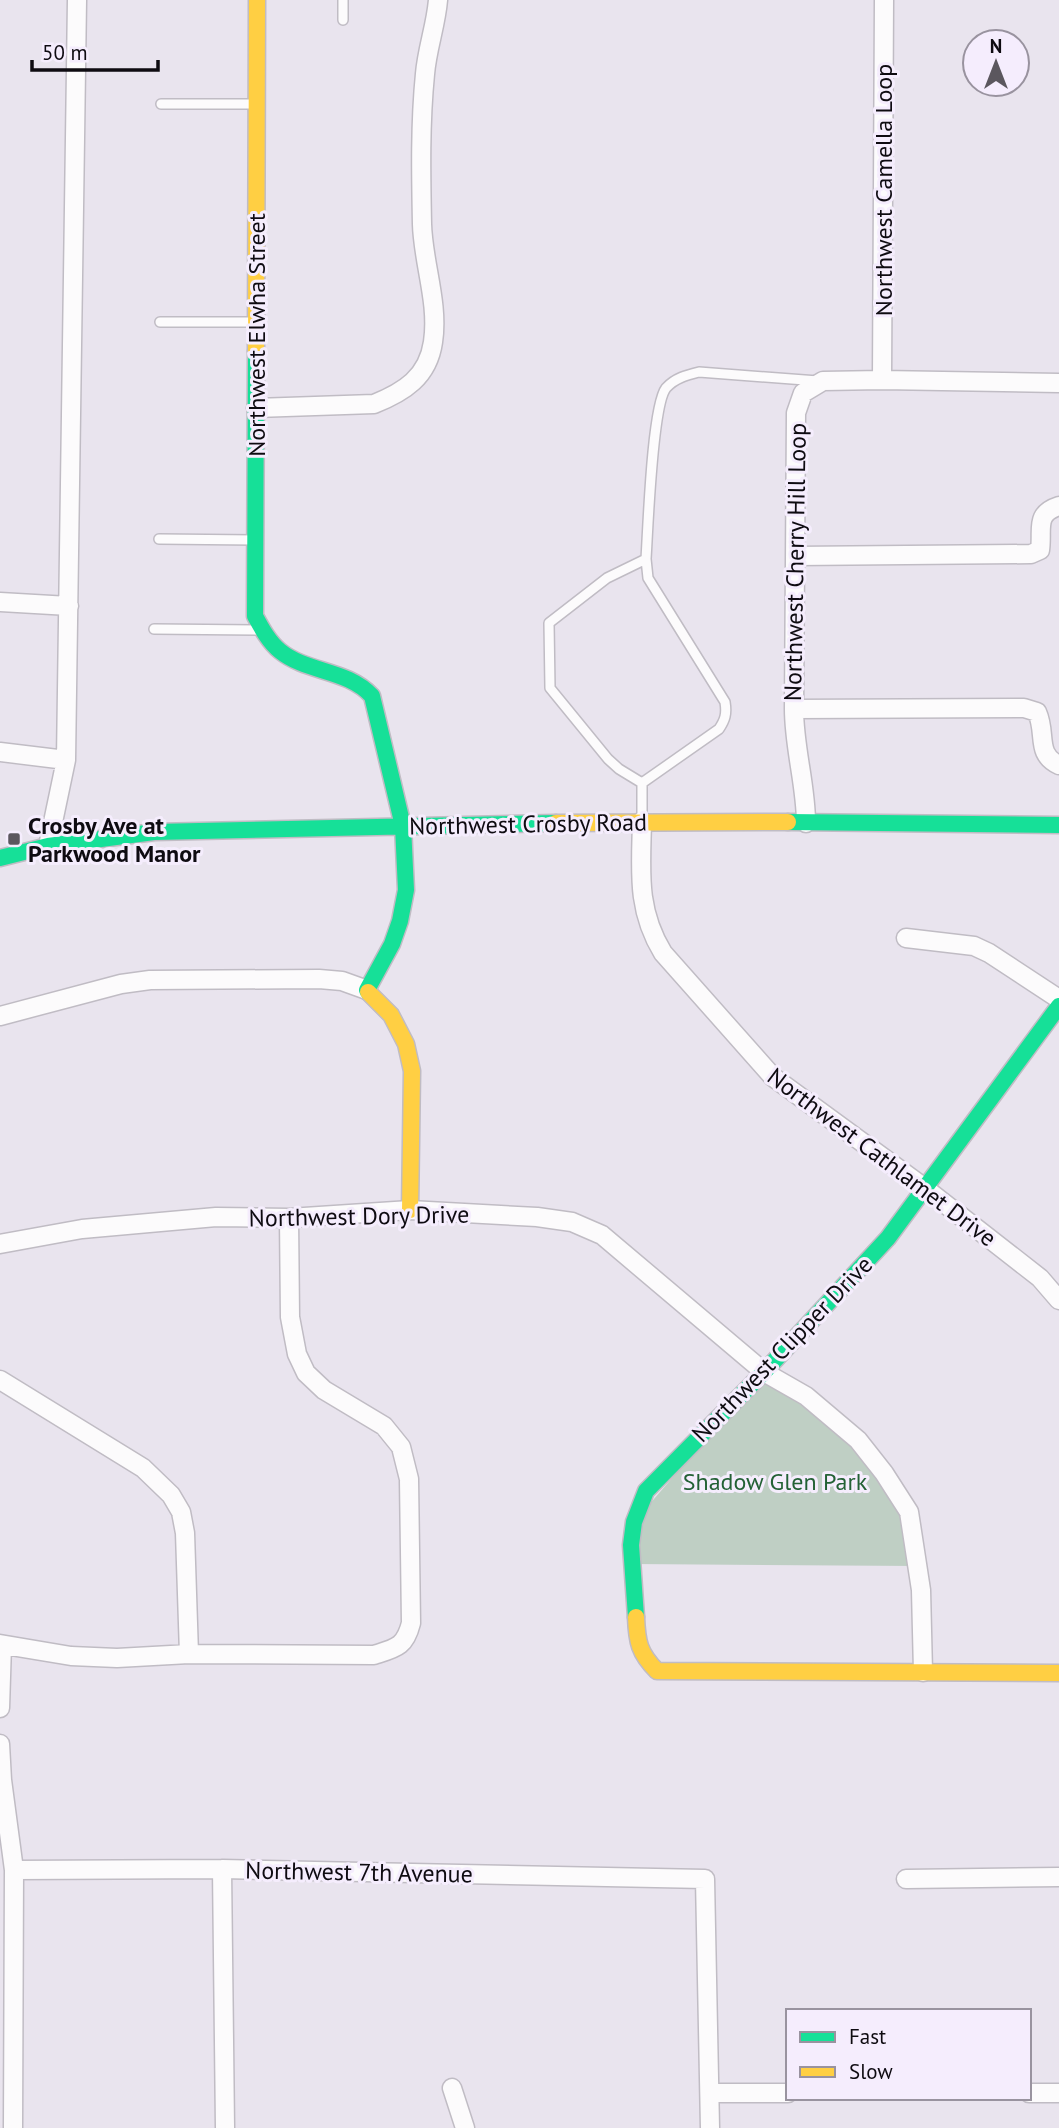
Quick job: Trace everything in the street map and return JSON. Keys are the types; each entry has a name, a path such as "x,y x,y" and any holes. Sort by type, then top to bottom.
{"street":[{"path":"48,846 66,760 77,0"},
{"name":"Northwest Elwha Street","path":"257,0 255,616 262,630"},
{"path":"256,408 374,404 414,383 424,368 433,343 434,312 422,228 423,120 425,72 438,0"},
{"name":"Northwest Camella Loop","path":"882,380 884,0"},
{"path":"823,381 1059,383"},
{"name":"Northwest Cherry Hill Loop","path":"806,823 806,802 794,731 796,414 803,393 823,381"},
{"path":"794,556 1031,554 1040,550 1042,518 1048,509 1059,506"},
{"path":"0,602 69,606"},
{"path":"262,630 276,648 289,657 334,672 353,681 372,696 402,826 406,890 388,952 367,990"},
{"path":"794,709 1024,708 1037,712 1043,728 1044,754 1049,761 1059,765"},
{"path":"0,752 66,760"},
{"name":"Northwest Crosby Road","path":"0,859 48,846 154,832 642,821 1059,825"},
{"name":"Northwest Cathlamet Drive","path":"642,821 640,891 653,937 663,953 773,1077 926,1189 1040,1278 1059,1300"},
{"path":"906,938 974,946 1059,999"},
{"path":"0,1016 121,984 150,980 319,979 342,981 367,990 391,1015 406,1044 412,1071 410,1210"},
{"name":"Northwest Clipper Drive","path":"1059,1006 888,1238 764,1372 646,1491 634,1522 631,1545 638,1640 644,1658 657,1671 1059,1673"},
{"name":"Northwest Dory Drive","path":"0,1244 82,1229 216,1217 289,1218 410,1210 537,1217 572,1222 602,1236 764,1372 806,1396 858,1440 884,1473 909,1512 921,1590 923,1672"},
{"path":"0,1708 1,1644 71,1656 117,1658 190,1654 374,1655 401,1645 408,1636 411,1623 409,1479 401,1447 384,1426 324,1390 306,1373 297,1354 290,1317 289,1218"},
{"path":"0,1380 143,1468 172,1494 181,1512 185,1533 190,1654"},
{"path":"0,1744 14,1870 13,2128"},
{"path":"222,1869 225,2128"},
{"name":"Northwest 7th Avenue","path":"14,1870 222,1869 705,1879 710,2093"},
{"path":"906,1878 1059,1877"},
{"path":"452,2088 465,2128"},
{"path":"710,2128 710,2093 786,2093"},
{"path":"1031,2093 1059,2093"}],"lane":[{"path":"343,0 343,20"},
{"path":"161,104 256,104"},
{"path":"160,322 256,322"},
{"path":"642,783 719,729 725,720 726,710 725,702 648,578 646,559 657,415 665,389 684,375 699,372 823,381"},
{"path":"159,539 256,540"},
{"path":"642,783 608,759 550,688 549,623 607,578 646,559"},
{"path":"154,629 262,630"},
{"path":"642,783 642,821"}],"green space":[{"name":"Shadow Glen Park","path":"764,1372 835,1421 909,1512 918,1566 632,1564 634,1522"}],"traffic: fast":[{"path":"256,351 255,616 280,651 302,664 351,681 372,696 403,826 406,890 400,921 392,944 368,992"},
{"path":"788,822 1059,825"},
{"path":"0,858 48,846 154,832 556,823"},
{"path":"636,1617 631,1545 634,1522 646,1491 764,1372 888,1238 1059,1006"}],"traffic: slow":[{"path":"256,351 257,0"},
{"path":"556,823 788,822"},
{"path":"368,992 391,1015 406,1044 412,1071 410,1210"},
{"path":"636,1617 640,1647 657,1671 1059,1673"}],"place":[{"name":"Crosby Ave at Parkwood Manor","path":"14,839"}]}
